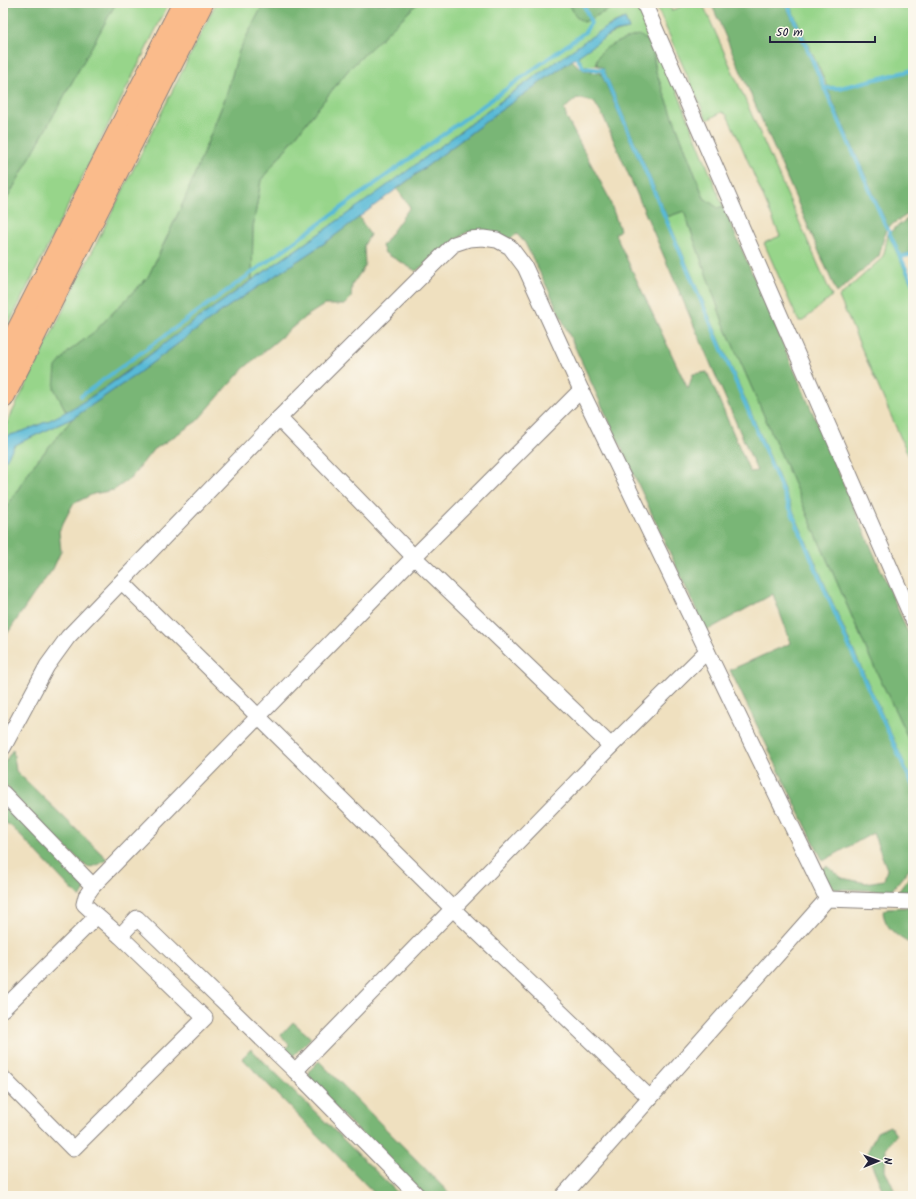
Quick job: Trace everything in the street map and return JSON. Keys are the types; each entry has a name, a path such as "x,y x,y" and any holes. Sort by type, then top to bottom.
{"highway":[{"path":"3,360 184,3"},
{"path":"3,397 202,3"}],"street":[{"path":"644,3 913,620"},
{"path":"3,748 47,666 68,637 279,418 454,244 483,238 497,240 510,247 525,267 581,390 827,898"},
{"path":"3,1078 73,1149 205,1018 120,936 84,904 86,896 93,886 414,557 581,390"},
{"path":"279,418 414,557 611,746"},
{"path":"122,582 453,909 650,1098"},
{"path":"295,1071 611,746 707,651"},
{"path":"3,793 93,886"},
{"path":"827,898 913,902"},
{"path":"563,1196 827,898"},
{"path":"3,1009 97,916"},
{"path":"120,936 137,918 295,1071 418,1196"}],"green space":[{"path":"3,3 116,3 3,206"},
{"path":"116,3 169,3 3,336 3,206"},
{"path":"216,3 264,3 239,51 226,96 184,201 148,277 94,332 68,352 54,388 67,413 20,433 4,437 3,431"},
{"path":"264,3 418,3 349,69 261,180 253,227 252,280 107,386 67,413 54,388 56,367 68,352 94,332 148,277 184,201 226,96 239,51"},
{"path":"418,3 569,3 576,17 584,22 622,3 638,3 660,48 723,206 718,208 704,198 656,72 654,57 596,60 597,65 584,66 578,56 608,36 629,29 625,19 610,25 593,36 513,92 381,191 252,280 253,227 261,180 349,69"},
{"path":"569,3 622,3 584,22 576,17"},
{"path":"655,3 668,3 672,11 688,3 700,3 705,9 832,296 803,321 799,321 797,318 764,243 780,236 738,138 727,115 722,112 707,120"},
{"path":"711,3 785,3 878,209 886,229 879,256 837,293"},
{"path":"789,3 913,3 913,69 841,87 827,86"},
{"path":"639,35 651,43 656,72 704,198 718,208 723,206 913,644 913,748 871,660 723,322 684,211 667,217 603,68 597,65 597,59 605,49 619,41"},
{"path":"572,60 585,70 601,73 913,789 913,864 891,891 836,889 825,880 822,869 827,866 842,878 866,883 884,880 887,869 873,833 823,861 730,670 791,643 773,594 706,631 548,289 525,243 517,234 508,240 467,232 416,271 385,253 382,246 410,207 397,189 497,113","holes":["577,98 594,102 604,118 757,471 750,472 707,372 693,374 688,389 615,234 620,230 608,196 567,119 564,109"]},
{"path":"913,71 913,211 888,227 827,88 840,89"},
{"path":"684,211 723,322 871,660 913,748 913,782 851,645 667,217"},
{"path":"359,217 370,235 364,245 365,266 352,285 351,298 344,305 324,305 305,317 243,369 197,421 152,451 131,478 114,490 93,494 73,504 59,531 61,551 53,569 3,640 3,513 32,467 73,418 137,374 226,308 329,240"},
{"path":"907,219 913,231 913,252 901,255 890,232"},
{"path":"888,234 913,288 913,466 839,297 881,259 884,254"},
{"path":"73,418 32,467 3,513 3,457 5,460 14,446 19,443"},
{"path":"13,749 16,771 107,859 98,865 87,867 40,824 11,792 3,781 3,765"},
{"path":"3,803 87,886 80,898 12,827 3,821"},
{"path":"913,872 913,894 900,895 898,892"},
{"path":"913,907 913,945 898,936 890,928 884,918 883,912 887,908"},
{"path":"293,1022 311,1038 292,1057 285,1057 282,1053 289,1045 281,1035"},
{"path":"251,1049 401,1196 377,1196 242,1058"},
{"path":"319,1061 452,1196 426,1196 311,1085 308,1080 310,1070"},
{"path":"890,1126 896,1135 886,1148 885,1170 897,1196 885,1196 867,1153 877,1132"}],"water":[{"path":"625,19 629,29 617,31 607,36 568,63 497,113 329,240 226,308 137,374 73,418 19,443 14,446 6,460 3,457 3,437 52,419 96,394 211,309 402,175 508,96 597,33"}],"waterway":[{"path":"81,396 585,32 591,23 583,3"},
{"path":"787,3 887,229"},
{"path":"573,53 584,68 602,70 849,646 913,786"},
{"path":"826,88 840,88 913,70"},
{"path":"889,232 913,284"},
{"path":"900,257 913,254"}]}
